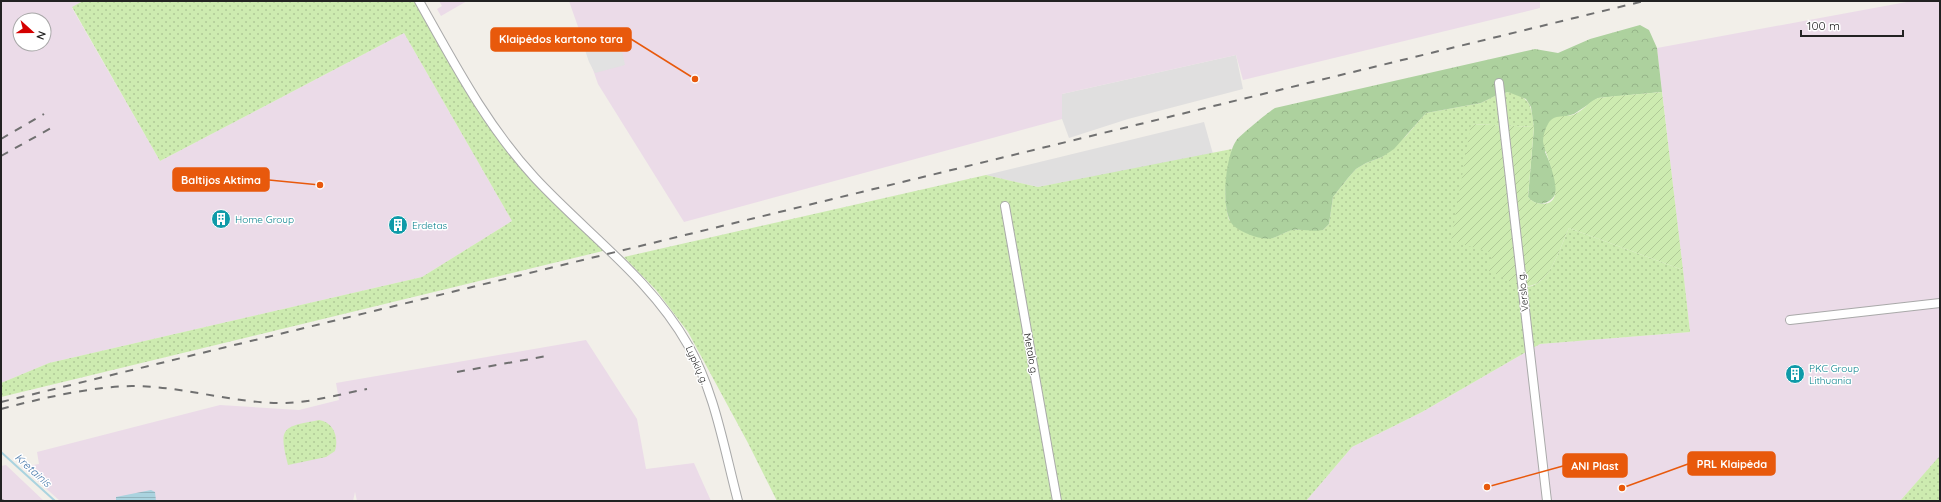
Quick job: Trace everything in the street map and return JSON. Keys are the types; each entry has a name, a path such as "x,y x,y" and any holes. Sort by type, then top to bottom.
{"street":[{"name":"Lypkių g.","path":"419,1 472,94 501,137 536,179 612,253 666,312 694,355 712,402 738,501"},
{"name":"Verslo g.","path":"1499,83 1547,501"},
{"name":"Metalo g.","path":"1005,206 1057,501"},
{"path":"1790,320 1940,303"}],"shaded area":[{"path":"1,1 83,1 72,8 160,161 404,33 512,221 422,277 49,363 1,383"},
{"path":"439,1 467,1 441,16 437,9 442,6"},
{"path":"569,1 1540,1 1540,8 1243,80 1236,55 1062,94 1062,119 684,222 598,84"},
{"path":"1912,1 1940,1 1940,456 1900,501 1306,501 1352,447 1422,412 1540,344 1690,332 1657,48"},
{"path":"618,33 625,65 595,73 589,62 582,41"},
{"path":"1236,55 1243,89 1128,119 1069,138 1062,119 1062,94"},
{"path":"1204,122 1213,154 1038,187 986,175"},
{"path":"586,340 637,419 646,469 694,463 711,501 357,501 355,492 353,501 60,501 22,467 39,464 37,452 220,405 299,410 339,400 336,383"},
{"path":"6,465 44,501 1,501 1,466"}],"green space":[{"path":"83,1 414,1 495,136 525,173 607,250 1,397 1,383 49,363 422,277 512,221 404,33 160,161 72,7"},
{"path":"1640,25 1649,30 1657,48 1662,92 1598,98 1574,114 1567,116 1545,152 1556,180 1556,187 1555,194 1552,199 1545,203 1535,203 1528,197 1534,127 1531,107 1526,99 1508,92 1497,95 1481,103 1426,113 1394,149 1382,157 1366,163 1356,169 1348,178 1333,197 1329,224 1323,230 1293,230 1268,239 1252,236 1242,231 1234,226 1229,219 1225,197 1227,171 1232,148 1243,134 1275,108 1535,49 1558,53 1590,39"},
{"path":"1508,92 1526,99 1531,108 1534,127 1471,124 1493,253 1527,287 1535,285 1542,280 1553,264 1569,228 1683,270 1690,332 1540,344 1422,412 1352,447 1306,501 777,501 748,443 688,332 656,290 624,257 986,175 1038,187 1232,149 1227,175 1226,193 1229,220 1273,238 1291,230 1323,230 1329,224 1333,197 1348,178 1356,169 1366,163 1382,157 1406,136 1426,113 1481,103 1497,95"},
{"path":"1662,92 1683,270 1569,228 1551,268 1545,276 1538,283 1529,286 1519,285 1488,270 1493,253 1451,241 1471,124 1534,127 1528,197 1534,202 1541,204 1550,202 1555,196 1556,188 1554,178 1543,141 1545,130 1553,118 1575,114 1598,98"},
{"path":"319,420 324,421 332,427 336,436 335,451 326,457 288,465 284,442 286,430 298,424"},
{"path":"1940,456 1940,501 1900,501 1937,459"}],"water":[{"path":"151,490 155,492 156,501 116,501 116,497"}],"waterway":[{"name":"Kretainis","path":"1,452 55,501"}],"railway":[{"path":"1,402 1644,1"},
{"path":"1,139 44,114"},
{"path":"1,156 53,127"},
{"path":"457,372 547,356"},
{"path":"1,409 99,388 132,386 171,389 267,403 296,402 367,389"}],"place":[{"name":"Klaipėdos kartono tara","path":"695,79"},
{"name":"Baltijos Aktima","path":"320,185"},
{"name":"Home Group","path":"221,219"},
{"name":"Erdetas","path":"398,225"},
{"name":"PKC Group Lithuania","path":"1795,374"},
{"name":"ANI Plast","path":"1487,487"},
{"name":"PRL Klaipėda","path":"1622,488"}]}
